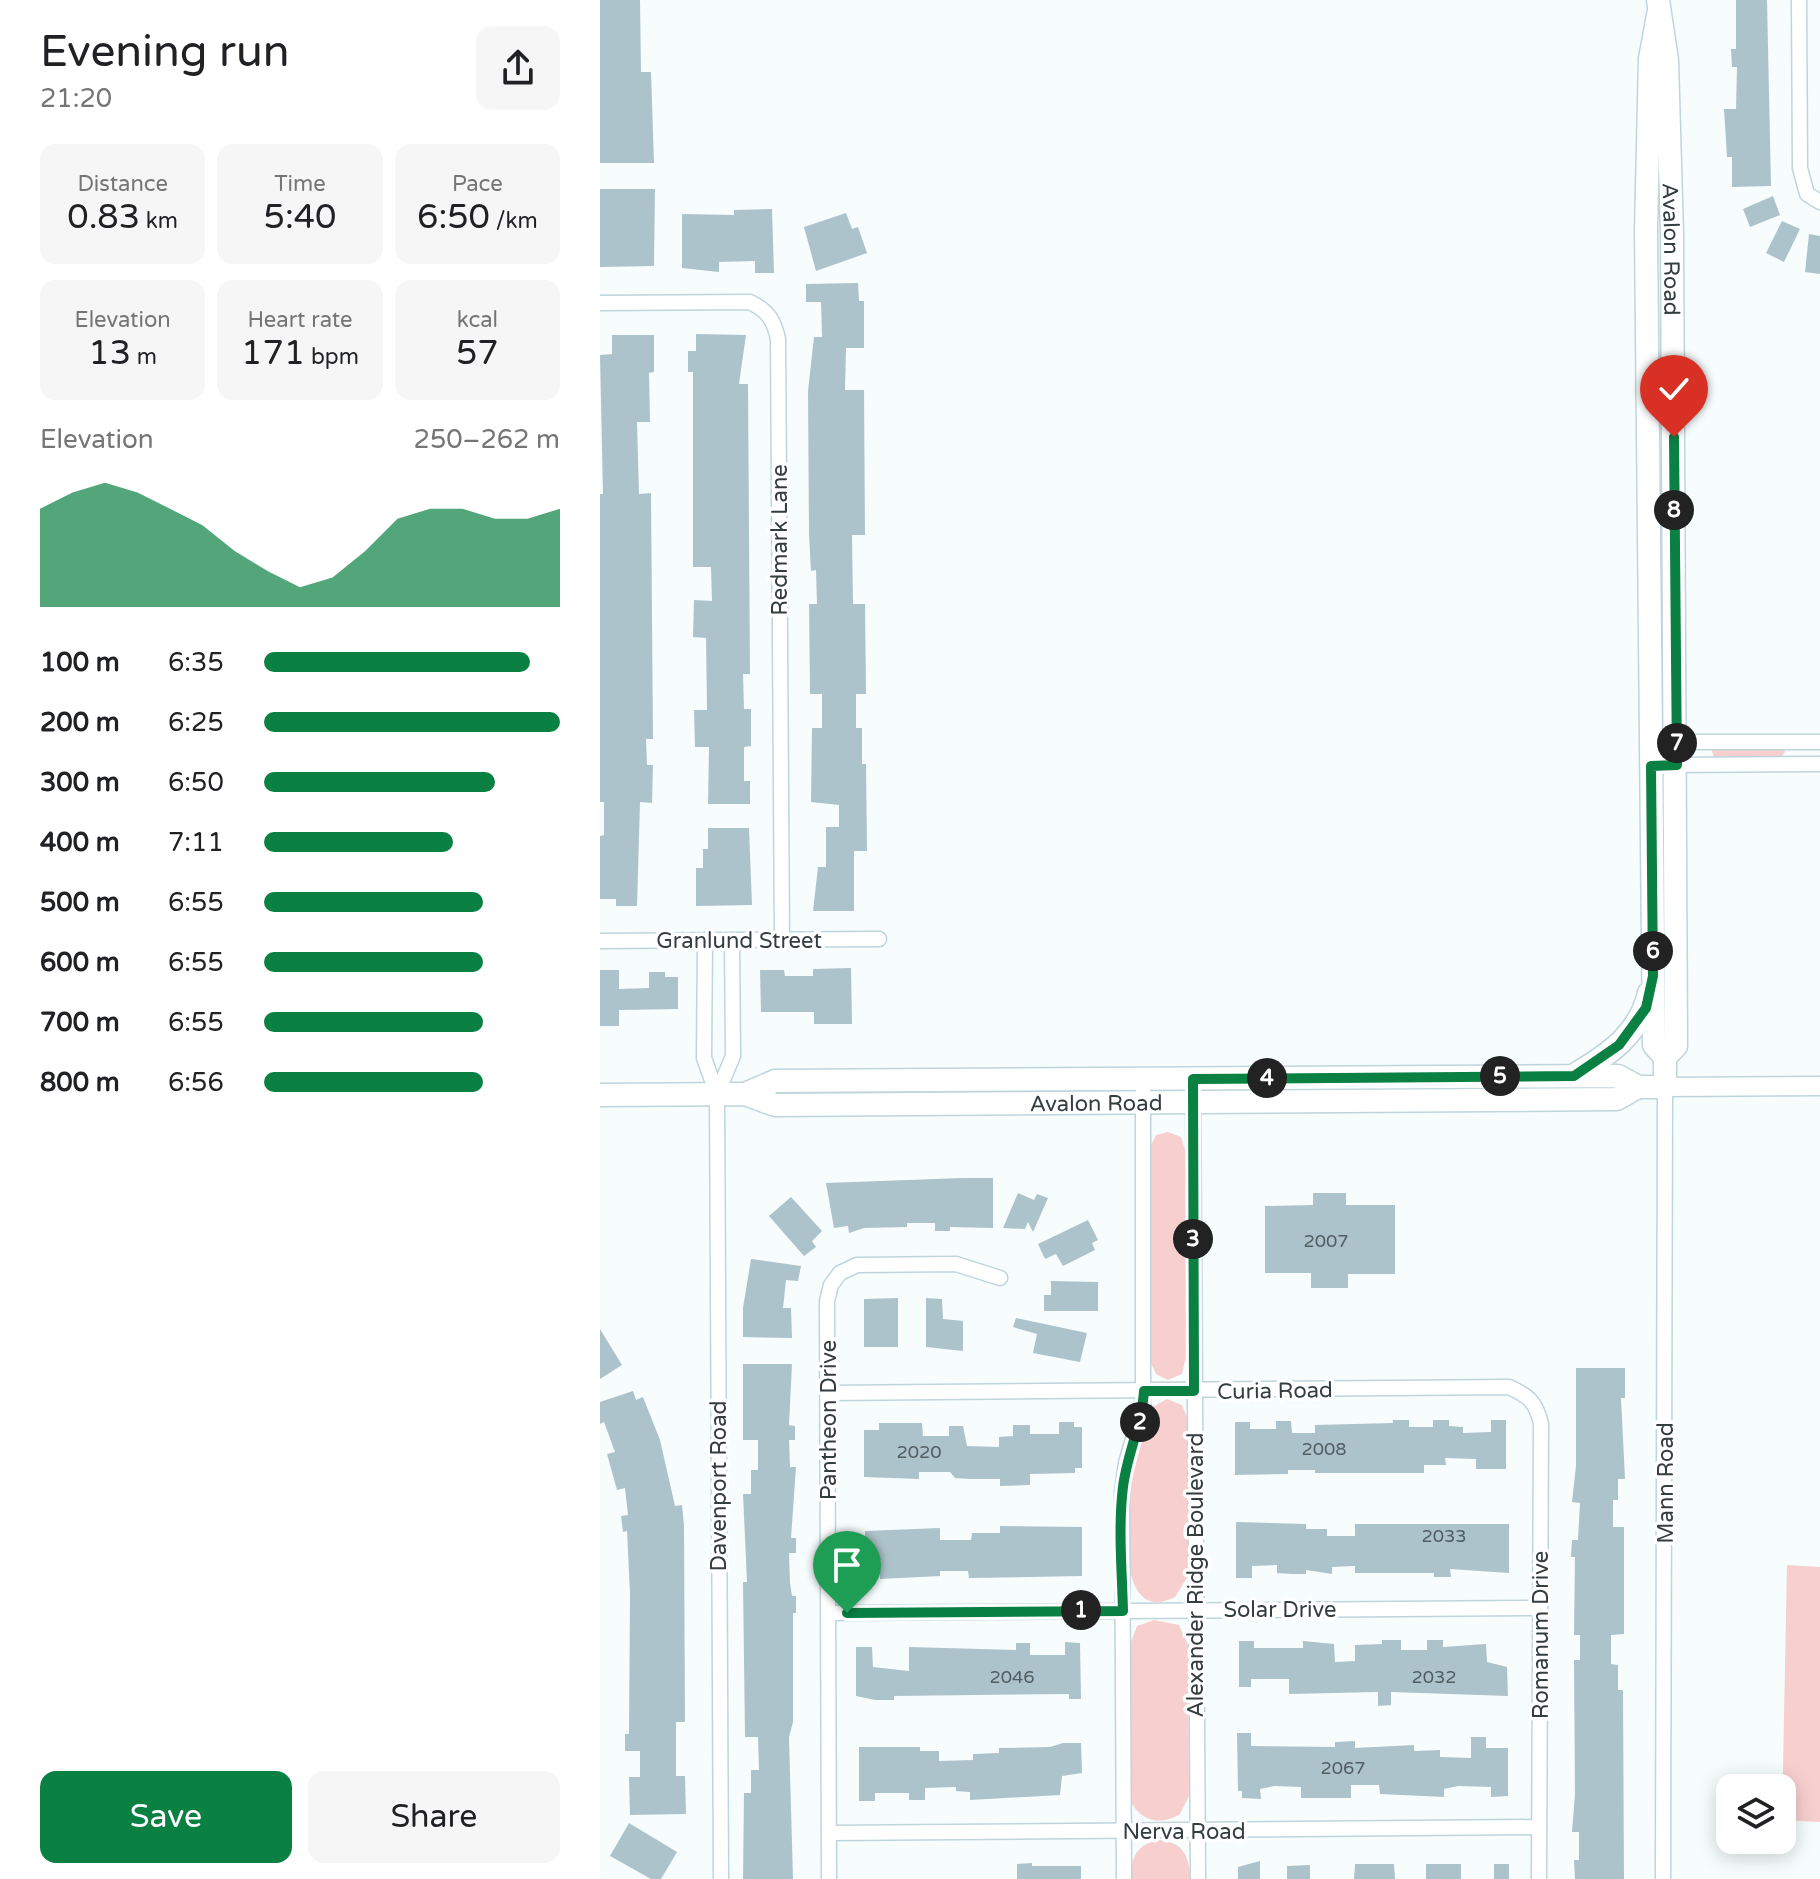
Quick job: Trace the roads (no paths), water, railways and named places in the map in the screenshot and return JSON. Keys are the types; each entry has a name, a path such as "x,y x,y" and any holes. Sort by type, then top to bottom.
{"main road":[{"name":"Avalon Road","path":"745,1094 775,1081 1618,1076 1638,1087 1665,1087 1665,1057 1654,1045 1646,231 1650,59 1658,8"},
{"name":"Avalon Road","path":"1658,8 1667,60 1677,742 1676,1046 1665,1057"},
{"path":"1574,1076 1611,1052 1630,1033 1646,1008 1653,976"},
{"name":"Avalon Road","path":"600,1095 745,1094 775,1105 1193,1103 1617,1099 1638,1087"}],"street":[{"path":"1799,0 1800,168 1807,194 1820,202"},
{"name":"Redmark Lane","path":"600,303 750,302 764,309 774,321 778,339 782,940"},
{"path":"1651,742 1820,742"},
{"path":"1802,764 1803,742"},
{"path":"1651,766 1820,764"},
{"name":"Granlund Street","path":"600,941 879,939"},
{"path":"705,940 704,1058 717,1094"},
{"path":"717,1094 733,1056 732,940"},
{"path":"705,994 733,994"},
{"path":"1124,1879 1122,1492 1126,1463 1140,1423 1144,1391 1143,1079"},
{"name":"Alexander Ridge Boulevard","path":"1193,1079 1198,1879"},
{"path":"1665,1087 1820,1086"},
{"name":"Mann Road","path":"1663,1879 1665,1087"},
{"name":"Davenport Road","path":"717,1094 721,1879"},
{"name":"Pantheon Drive","path":"829,1879 827,1301 831,1285 840,1273 857,1265 956,1264 1000,1278"},
{"name":"Curia Road","path":"829,1393 1509,1387 1528,1395"},
{"name":"Romanum Drive","path":"1528,1395 1537,1407 1541,1424 1539,1879"},
{"name":"Solar Drive","path":"829,1613 1540,1608"},
{"name":"Nerva Road","path":"829,1833 1124,1833 1539,1827"}]}
